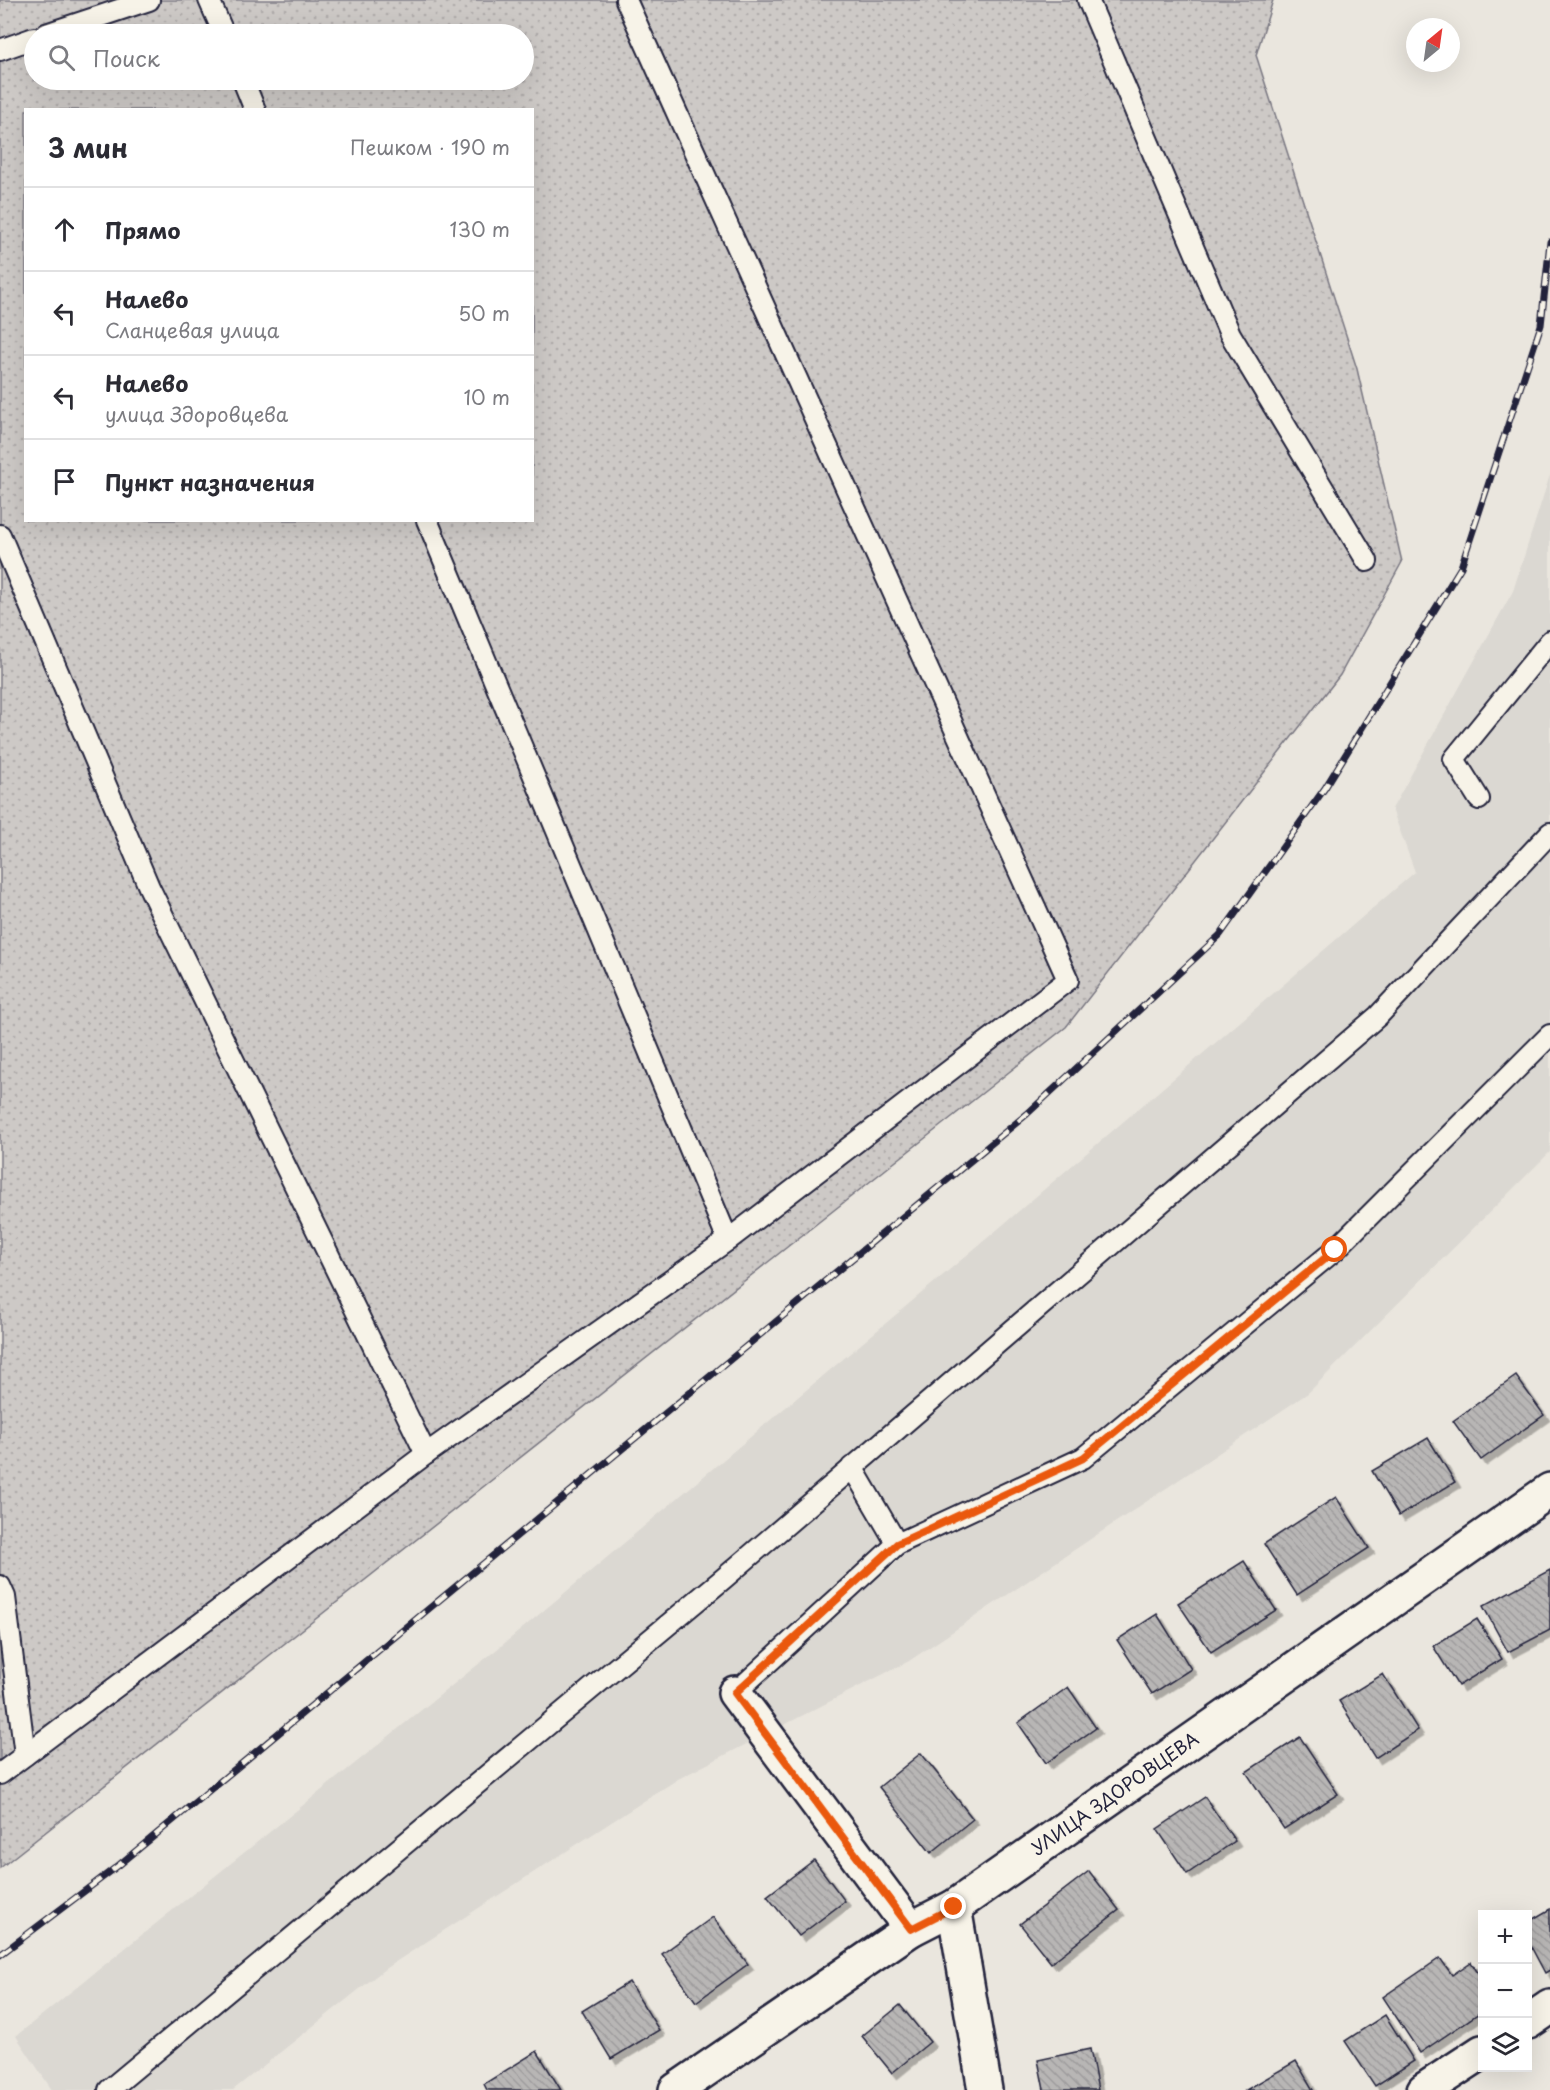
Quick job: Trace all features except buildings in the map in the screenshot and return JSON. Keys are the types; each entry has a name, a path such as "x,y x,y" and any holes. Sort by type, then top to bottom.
{"street":[{"name":"УЛИЦА ЗДОРОВЦЕВА","path":"675,2090 911,1929 954,1907 1550,1490"},
{"path":"735,1693 911,1929"},
{"path":"954,1907 985,2090"},
{"path":"1532,2019 1550,2007"},
{"path":"1424,2090 1478,2055"}],"lane":[{"path":"76,24 149,0"},
{"path":"209,0 220,24"},
{"path":"0,1774 426,1454 728,1240 1068,980 626,0"},
{"path":"1088,0 1230,334 1367,561"},
{"path":"0,50 24,42"},
{"path":"247,90 254,108"},
{"path":"428,522 728,1240"},
{"path":"0,535 149,886 426,1454"},
{"path":"1479,799 1454,759 1550,641"},
{"path":"109,2090 705,1594 1378,1016 1550,833"},
{"path":"735,1693 897,1544 1083,1458 1335,1250 1550,1035"},
{"path":"852,1467 897,1544"},
{"path":"0,1586 5,1597 25,1755"}],"shaded area":[{"path":"0,0 1273,0 1256,55 1357,369 1402,562 1340,675 1066,1027 0,1868"},
{"path":"1550,475 1550,1152 1308,1393 909,1661 678,1779 386,1968 233,2090 52,2090 16,2036 511,1638 998,1229 1415,872 1392,809 1513,591"}],"railway":[{"path":"0,1955 119,1865 1027,1114 1220,935 1325,788 1461,567 1541,325 1550,242"}],"route":[{"path":"954,1907 911,1929 735,1693 897,1544 1083,1458 1335,1250"}]}
